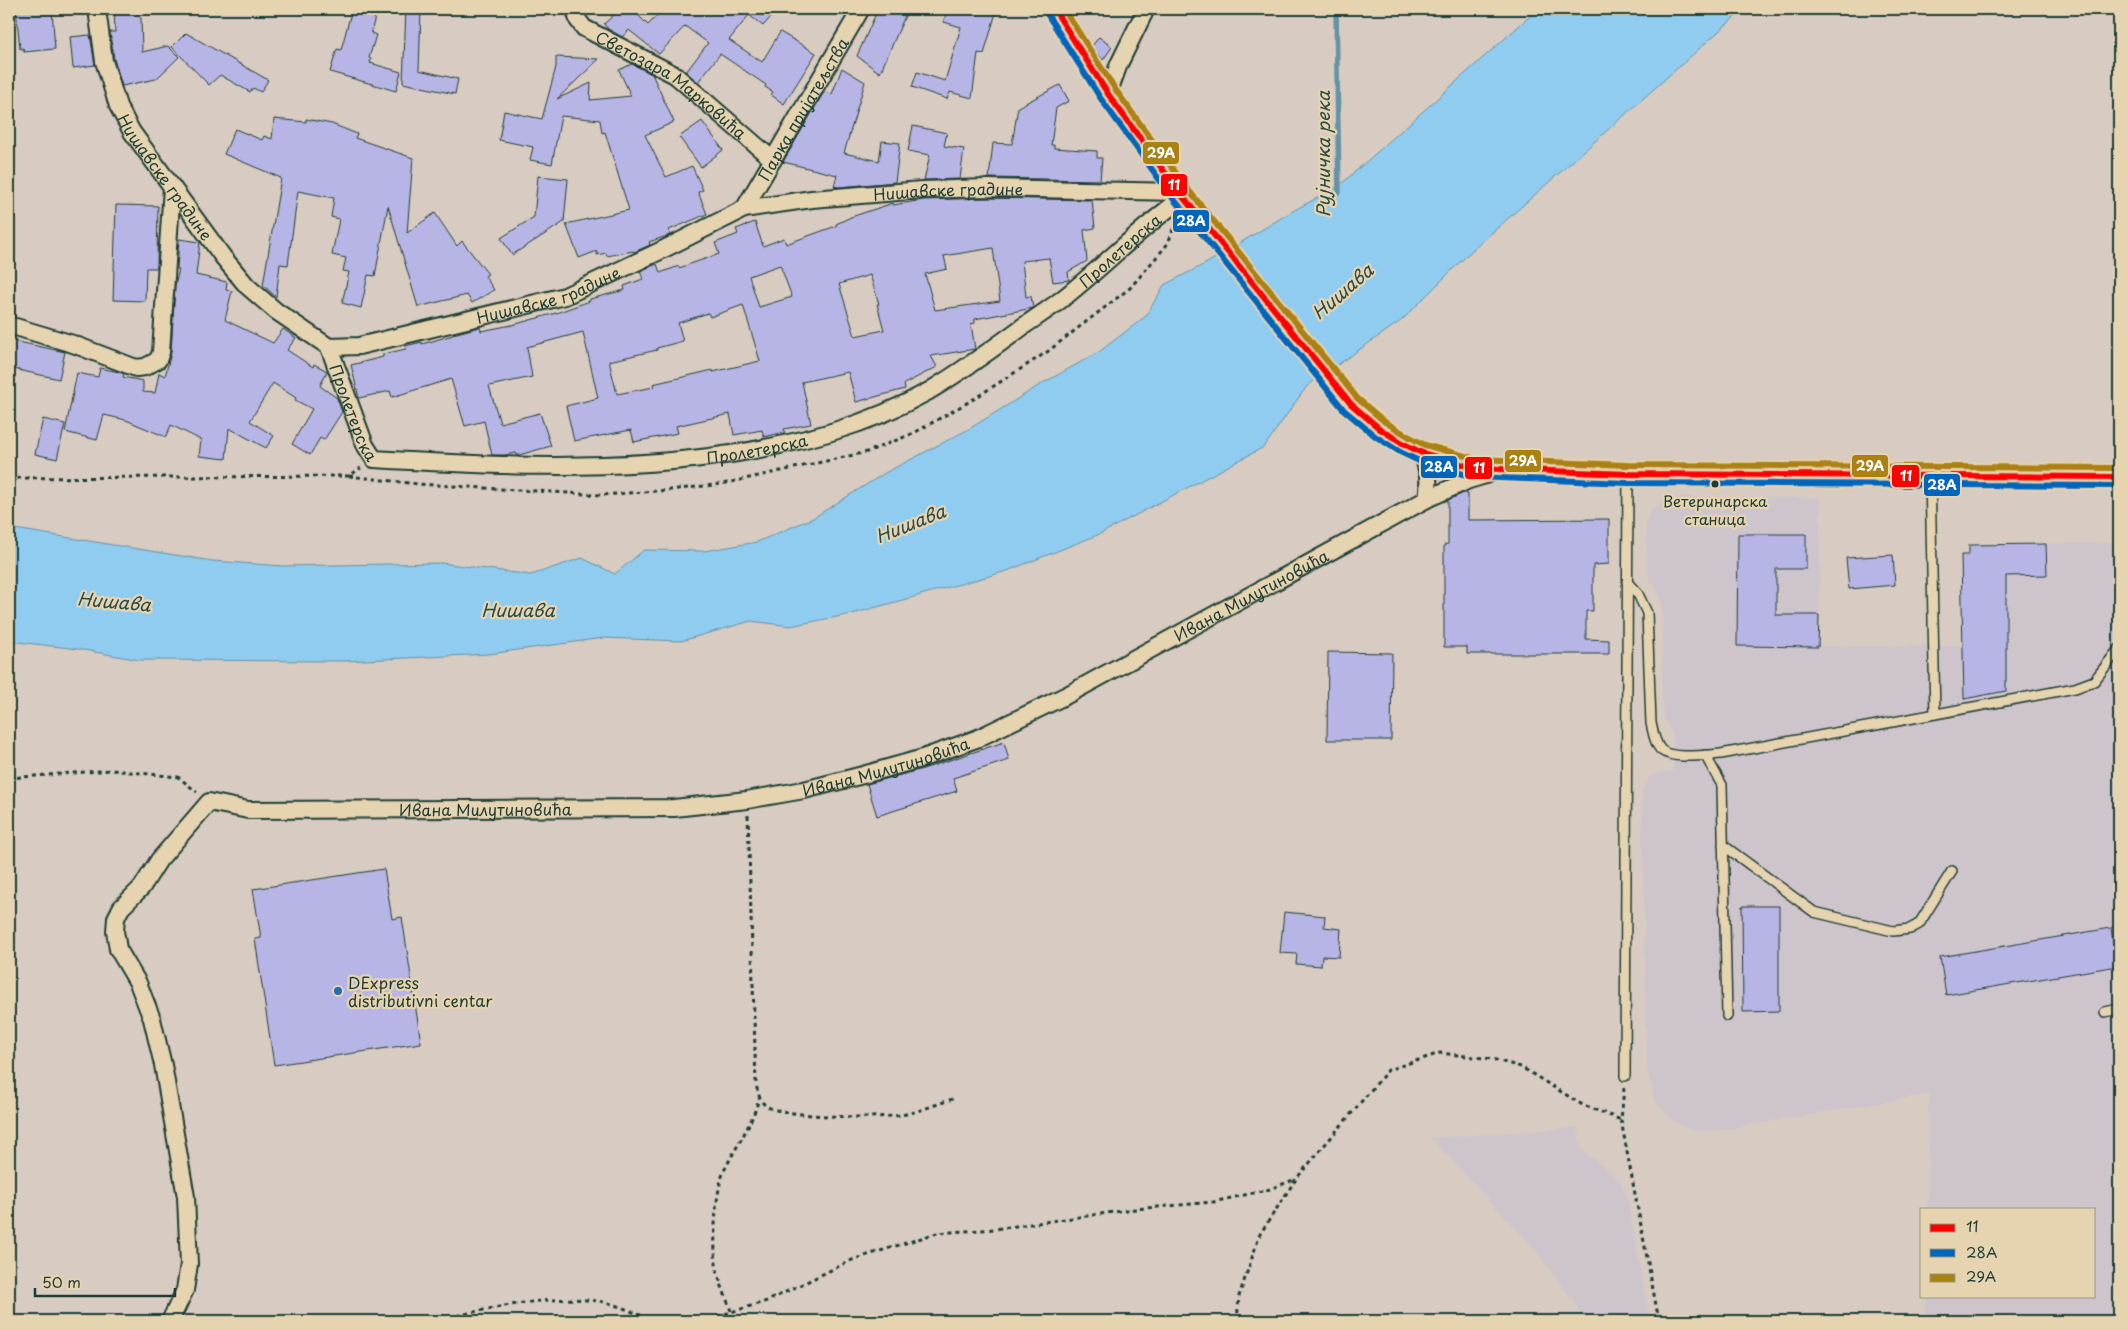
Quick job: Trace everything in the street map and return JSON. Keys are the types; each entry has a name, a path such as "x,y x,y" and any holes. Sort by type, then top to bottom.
{"street":[{"name":"Нишавске градине","path":"97,9 104,61 112,90 132,132 246,286 276,311 329,347 359,346 565,296 744,209 812,200 922,190 988,188 1182,194"},
{"name":"Светозара Марковића","path":"575,9 578,20 584,28 675,75 773,160"},
{"name":"Парка пријатељства","path":"744,209 860,9"},
{"name":"Ивана Милутиновића","path":"1054,9 1108,94 1182,194 1351,404 1380,429 1422,453 1474,468 1499,470 1628,474 2119,477"},
{"path":"1108,94 1119,64 1146,9"},
{"path":"9,325 73,344 136,368 145,367 158,360 162,352 172,187"},
{"name":"Пролетерска","path":"329,347 365,445 374,459 510,466 634,465 772,447 842,430 892,411 931,390 1003,342 1071,292 1182,194"},
{"path":"1422,453 1428,469 1429,485 1426,499"},
{"name":"Ивана Милутиновића","path":"209,802 248,810 674,808 747,800 804,790 863,775 920,759 976,739 1066,695 1426,499 1469,480 1499,470"},
{"path":"170,1321 185,1290 189,1264 186,1197 163,1065 152,1019 138,983 118,949 115,931 116,918 120,908 142,887 159,860 209,802"}],"lane":[{"path":"1625,1076 1628,474"},
{"path":"1930,476 1935,714"},
{"path":"1627,582 1638,594 1647,613 1651,723 1654,738 1661,750 1674,756 1721,754 2075,688 2094,681 2119,650"},
{"path":"1705,755 1722,785 1727,1016"},
{"path":"1723,845 1814,912 1893,931 1910,929 1919,924 1952,871"},
{"path":"2105,1012 2119,1009"}],"path":[{"path":"9,478 348,476 374,459"},
{"path":"9,778 112,770 178,777 209,802"},
{"path":"731,1311 716,1264 715,1239 718,1205 723,1174 755,1114 759,1098 756,1084 747,800"},
{"path":"1237,1321 1239,1296 1260,1234 1296,1179 1388,1070 1440,1053 1492,1059 1521,1067 1580,1104 1621,1120"},
{"path":"1625,1076 1621,1120 1659,1321"},
{"path":"759,1098 768,1107 782,1111 856,1117 901,1115 953,1099"},
{"path":"702,1321 767,1301 852,1260 937,1234 995,1229 1135,1210 1213,1202 1267,1190 1296,1179"},
{"path":"434,1321 517,1305 562,1300 598,1301 654,1321"}],"shaded area":[{"path":"1682,497 1820,498 1819,647 1963,646 1961,555 1969,555 1969,545 2119,543 2119,1321 1926,1321 1926,1298 2096,1298 2096,1208 1928,1208 1929,1094 1718,1130 1690,1130 1673,1121 1654,1099 1647,1066 1642,792 1648,778 1662,772 1673,772 1673,735 1664,718 1662,695 1663,612 1659,591 1651,582 1648,571 1646,522 1651,510 1662,502"},
{"path":"1578,1128 1581,1150 1611,1172 1622,1184 1628,1202 1650,1321 1583,1321 1574,1301 1529,1242 1431,1138"}],"water":[{"name":"Нишава","path":"1538,9 1744,9 1468,254 1402,320 1307,386 1264,447 1100,534 1007,571 852,614 790,626 751,621 681,641 603,638 489,654 344,661 140,660 78,649 9,641 9,528 212,561 283,566 442,563 531,575 582,558 615,574 644,550 704,551 757,542 813,518 885,473 969,429 1043,383 1099,352 1146,316 1164,285 1207,263 1291,212 1339,186"}],"building":[{"path":"16,9 52,9 55,49 24,52 23,48 20,49"},
{"path":"114,9 132,9 141,18 142,52 168,46 179,57 156,79 122,86 114,59 110,32 115,32"},
{"path":"352,9 377,9 371,33 376,35 369,58 371,59 370,63 401,72 396,91 330,72 337,49 341,50"},
{"path":"406,9 421,9 419,70 458,79 455,94 403,83"},
{"path":"620,9 632,9 648,25 663,9 778,9 763,26 749,15 729,40 762,62 780,32 816,53 784,104 771,95 773,92 765,87 766,85 720,54 698,82 686,72 708,43 685,26 659,54 629,30 622,37 608,29 604,24"},
{"path":"878,9 908,9 880,73 857,56"},
{"path":"947,9 997,9 984,54 978,53 972,98 950,92 947,99 912,87 917,72 945,81 961,27 944,22"},
{"path":"186,33 268,80 261,92 253,88 250,92 220,75 209,85 172,47"},
{"path":"90,35 95,65 73,68 70,37"},
{"path":"1099,37 1112,47 1103,60 1092,46"},
{"path":"556,57 599,59 557,99 591,83 590,100 631,96 619,70 632,64 652,74 674,122 645,135 666,177 692,166 703,190 698,192 707,214 669,230 670,235 649,242 650,245 634,252 607,256 606,253 597,255 597,251 579,258 566,224 629,210 605,132 602,133 600,120 561,116 552,164 530,160 533,147 499,140 504,111 542,119 556,67"},
{"path":"842,68 865,82 844,153 879,161 882,141 900,143 895,182 839,187 834,186 837,175 783,162 824,92 832,94"},
{"path":"1060,85 1069,101 1056,108 1051,145 1054,145 1054,148 1097,151 1097,158 1102,158 1100,180 989,178 993,143 1012,144 1018,107"},
{"path":"274,119 306,122 306,119 332,124 357,134 355,138 413,158 407,233 435,213 457,246 462,241 488,274 485,276 494,290 472,303 467,295 418,307 388,206 375,276 368,275 361,308 342,303 349,272 343,271 346,258 332,255 339,219 331,217 334,198 298,191 288,265 280,264 276,297 263,285 281,178 224,154 235,129 262,140 264,136 272,139"},
{"path":"702,121 723,150 701,167 679,137"},
{"path":"913,126 947,133 944,146 964,149 960,179 924,180 930,155 908,151"},
{"path":"538,176 568,179 564,222 512,255 501,238 534,217"},
{"path":"988,198 1092,200 1095,228 1084,230 1087,261 1068,272 1069,280 1053,282 1049,258 1022,261 1026,297 1031,296 1033,308 975,319 975,323 971,324 975,349 931,356 937,367 904,384 905,389 856,402 848,372 802,382 811,424 784,429 785,432 764,437 762,430 734,435 730,414 676,426 678,433 634,442 631,430 574,441 566,406 598,398 583,332 527,347 532,377 489,386 500,423 540,413 551,446 519,455 516,453 492,455 484,421 465,426 451,379 392,397 390,391 359,398 351,365 383,357 383,354 406,349 405,346 422,342 422,344 480,327 481,331 512,325 556,313 590,301 590,299 625,290 624,286 643,279 640,271 657,264 660,273 719,254 715,243 738,234 736,229 755,222 763,246 784,238 786,244 836,226 836,224 851,217 893,203 893,205 923,200","holes":["993,248 1000,301 935,310 925,274 947,269 944,256","780,265 792,297 759,307 749,276","870,275 879,304 877,304 884,330 855,336 839,284","743,305 760,361 713,372 713,370 653,384 654,387 617,394 609,361 657,350 657,348 683,341 678,323 708,313 710,317"]},
{"path":"116,205 158,206 157,268 146,268 145,301 113,300"},
{"path":"179,239 200,242 196,275 227,282 226,290 232,291 225,320 273,343 283,329 296,338 287,350 313,367 314,364 327,371 320,386 337,398 342,412 324,440 320,438 310,455 292,444 312,409 295,400 296,398 273,383 250,421 274,436 266,448 229,428 226,459 199,456 201,440 171,425 166,437 126,420 104,415 97,440 65,432 77,373 98,377 100,368 119,372 124,374 123,377 143,381 143,392 155,393 159,373 165,376 171,353 175,286 179,269 177,269"},
{"path":"9,340 65,352 59,379 9,368"},
{"path":"43,419 65,424 57,459 35,454"},
{"path":"1464,493 1468,494 1468,520 1609,519 1609,564 1593,565 1593,611 1586,611 1586,639 1609,640 1609,654 1467,654 1467,647 1444,647 1444,545 1448,544 1448,500"},
{"path":"1738,534 1806,534 1806,569 1776,569 1776,615 1819,615 1818,647 1737,646"},
{"path":"2046,544 2047,575 2006,576 2006,691 1964,699 1961,555 1969,555 1969,545"},
{"path":"1893,555 1895,585 1849,589 1846,558"},
{"path":"1328,652 1392,653 1391,740 1327,740"},
{"path":"1004,742 1009,760 953,778 957,791 877,816 867,784 923,769"},
{"name":"DExpress distributivni centar","path":"384,869 392,919 402,917 421,1043 274,1065 255,939 261,938 253,889"},
{"path":"1742,906 1779,906 1779,1011 1743,1012"},
{"path":"1284,912 1325,916 1324,927 1341,929 1339,957 1322,956 1321,966 1296,964 1297,954 1280,953"},
{"path":"2111,928 2117,966 1946,995 1940,957"}],"waterway":[{"name":"Рујничка река","path":"1336,9 1339,192"}],"transit line":[{"name":"11","path":"1054,9 1108,94 1179,192 1351,404 1380,429 1422,453 1474,468 1628,474 2119,477"},
{"name":"29А","path":"1064,9 1115,89 1186,187 1357,398 1385,422 1425,445 1476,459 1628,465 2119,468"},
{"name":"28А","path":"1047,14 1101,99 1172,197 1344,410 1375,436 1400,452 1419,461 1473,477 1628,483 2119,486"}],"place":[{"name":"Ветеринарска станица","path":"1715,484"},
{"name":"DExpress distributivni centar","path":"338,991"}]}
